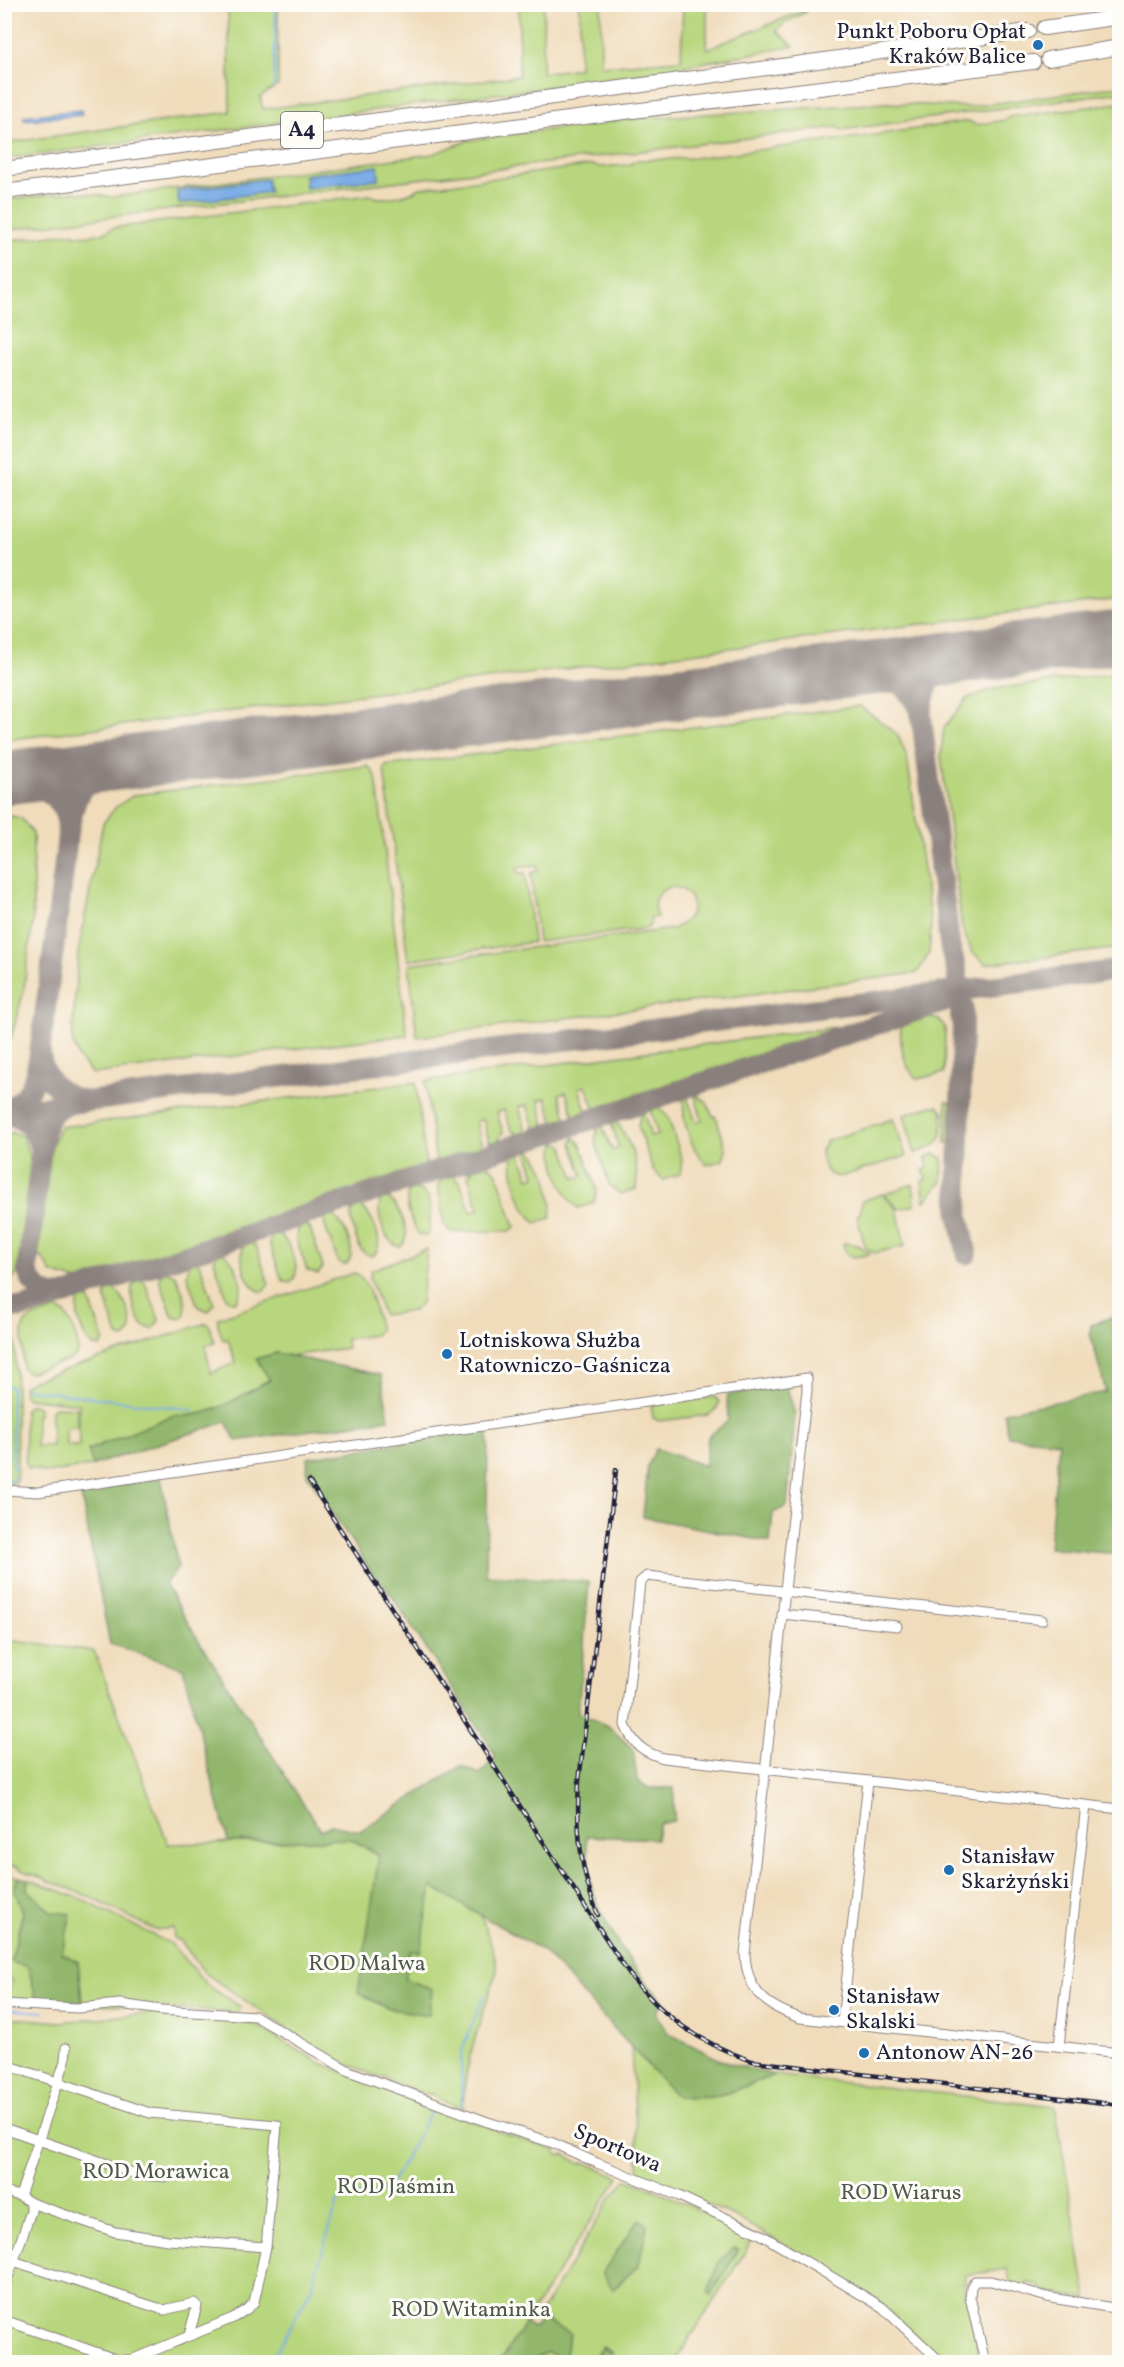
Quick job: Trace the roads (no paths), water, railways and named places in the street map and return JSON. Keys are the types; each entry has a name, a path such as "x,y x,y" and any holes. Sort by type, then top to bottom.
{"highway":[{"path":"1044,28 1119,17"},
{"name":"A4","path":"4,169 663,84 845,55 1028,31"},
{"path":"1048,59 1119,47"},
{"name":"A4","path":"4,192 1032,62"}],"street":[{"path":"4,1490 38,1491 807,1378 745,1953 747,1973 757,1994 771,2006 800,2018 1119,2053"},
{"path":"1042,1620 657,1575 647,1576 640,1582 625,1725 635,1745 647,1753 663,1758 1119,1809"},
{"path":"782,1614 897,1626"},
{"path":"842,2022 868,1781"},
{"path":"1059,2046 1086,1805"},
{"name":"Sportowa","path":"4,2004 77,2008 120,2004 184,2012 255,2016 349,2071 553,2143 680,2196 760,2234 882,2307 941,2362"},
{"path":"20,2196 65,2061 66,2048"},
{"path":"4,2064 150,2113 277,2125 266,2247 255,2302 232,2318 131,2360 118,2360 4,2320"},
{"path":"4,2128 139,2175 167,2177"},
{"path":"4,2192 115,2232 168,2240 266,2247"},
{"path":"4,2289 30,2216 31,2203"},
{"path":"4,2258 164,2310 194,2303 197,2307 189,2335"},
{"path":"985,2362 970,2297 971,2287 975,2281 991,2281 1051,2298 1119,2309"}],"water":[{"path":"81,110 82,115 24,120 24,116"},
{"path":"378,166 379,179 306,188 305,175"},
{"path":"267,179 269,192 179,204 177,191"}],"waterway":[{"path":"274,87 276,4"},
{"path":"4,1386 13,1387"},
{"path":"11,1387 13,1470"},
{"path":"26,1389 193,1410"},
{"path":"4,1483 13,1479 13,1475"},
{"path":"462,2108 463,2048 484,1995"},
{"path":"4,2009 44,2012"},
{"path":"421,2130 434,2106"},
{"path":"271,2362 310,2291 338,2201 351,2196 378,2192 389,2187 419,2134"}],"railway":[{"path":"598,1915 583,1866 578,1799 616,1470"},
{"path":"309,1481 629,1974 655,2003 683,2027 715,2046 752,2061 1120,2105"}],"place":[{"name":"Punkt Poboru Opłat Kraków Balice","path":"1038,45"},
{"name":"Lotniskowa Służba Ratowniczo-Gaśnicza","path":"447,1354"},
{"name":"Stanisław Skarżyński","path":"949,1870"},
{"name":"Stanisław Skalski","path":"834,2010"},
{"name":"Antonow AN-26","path":"864,2053"}],"park label":[{"name":"ROD Malwa","path":"367,1964"},
{"name":"ROD Morawica","path":"156,2172"},
{"name":"ROD Jaśmin","path":"396,2187"},
{"name":"ROD Wiarus","path":"901,2193"},
{"name":"ROD Witaminka","path":"471,2310"}]}
